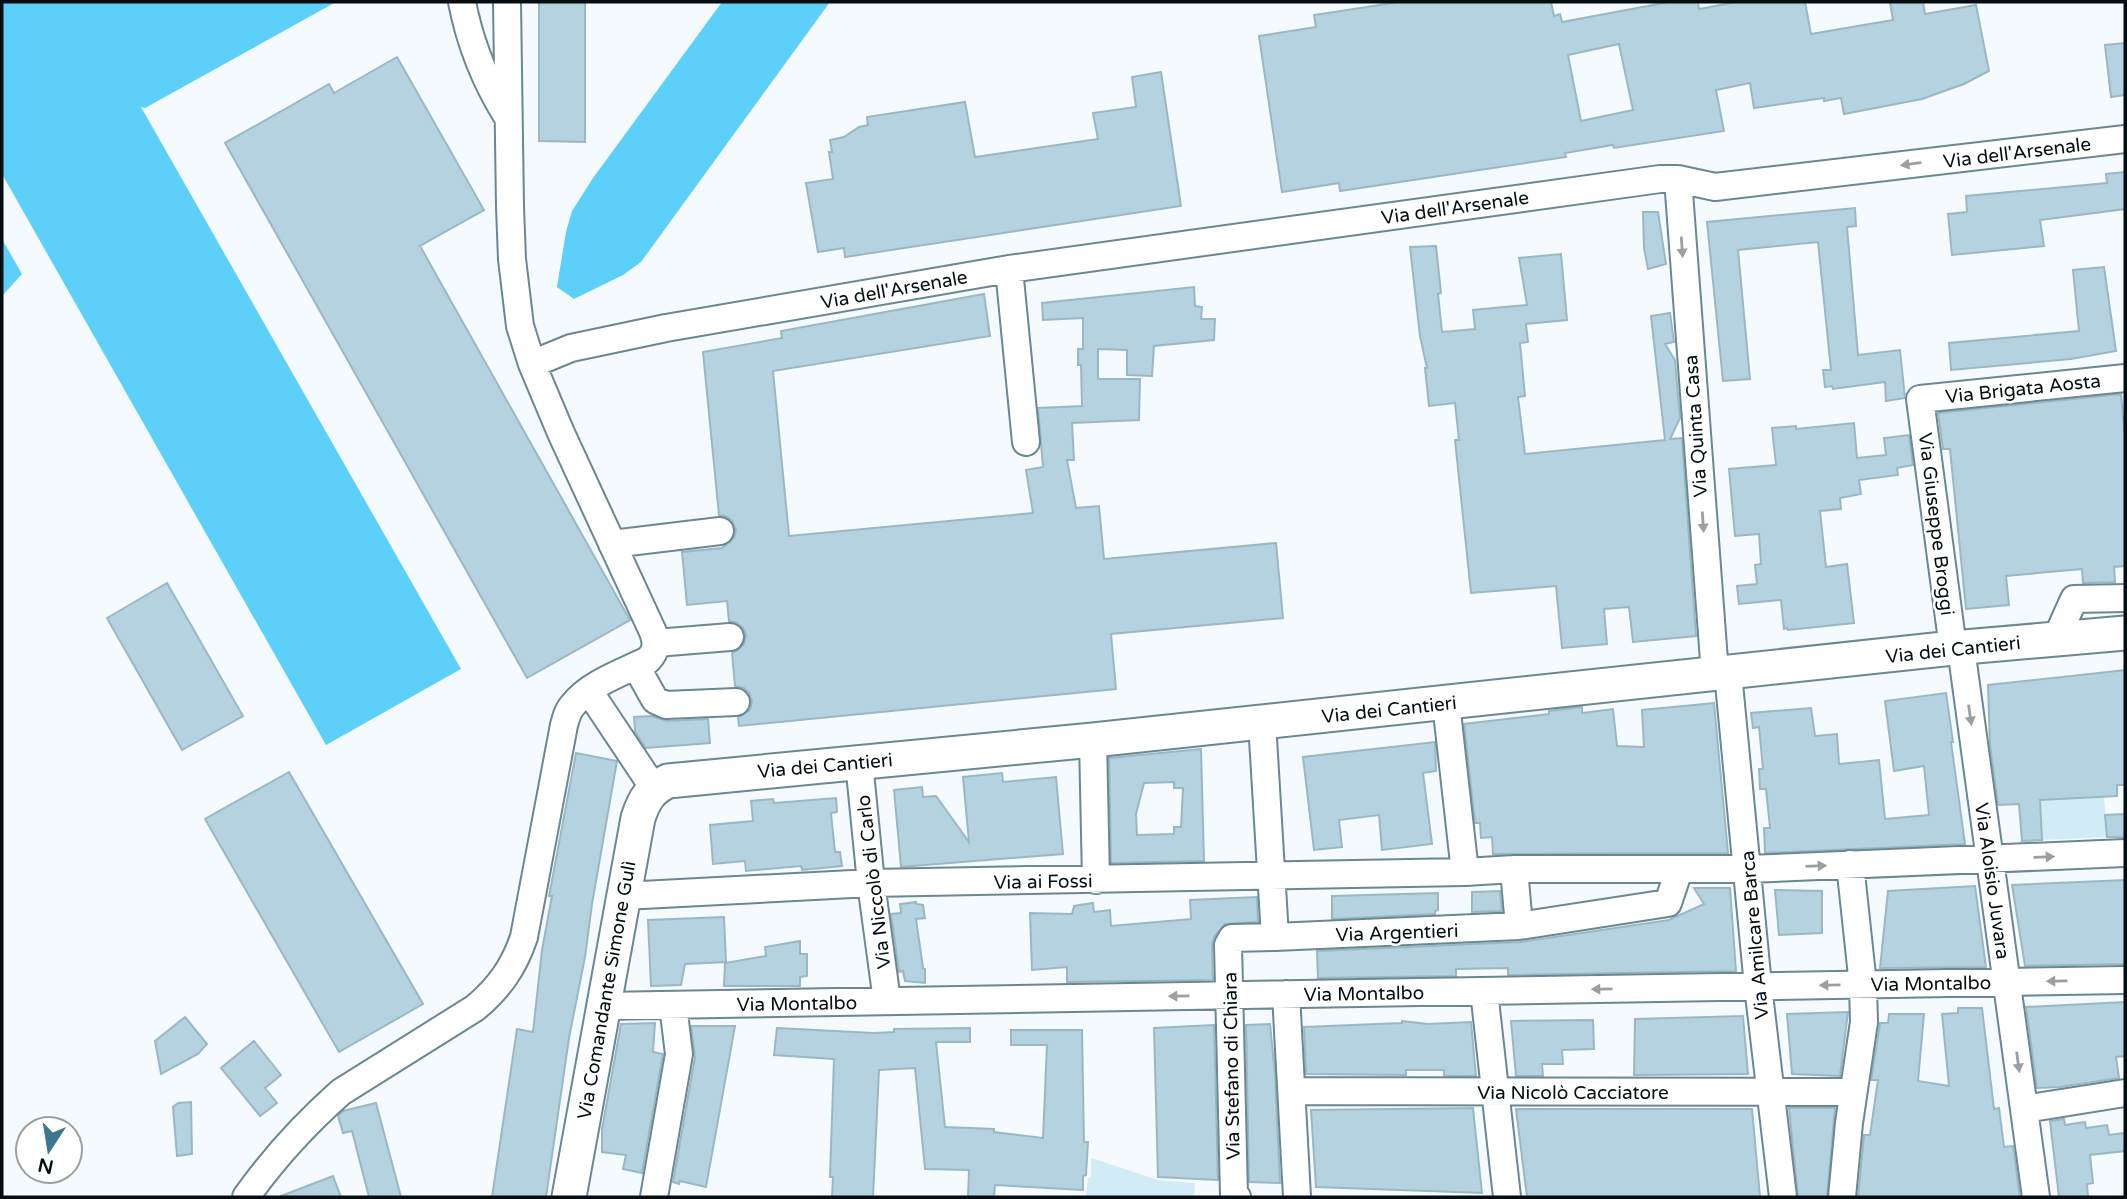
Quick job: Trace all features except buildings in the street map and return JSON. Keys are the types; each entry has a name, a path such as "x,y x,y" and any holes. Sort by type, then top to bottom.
{"main road":[{"name":"Via dei Cantieri","path":"653,787 686,777 1093,740 1957,648 2125,633"},
{"name":"Via Comandante Simone Gulì","path":"569,1197 638,818 653,787"}],"street":[{"path":"462,2 487,84 508,117"},
{"path":"246,1197 262,1175 341,1092 475,1008 507,974 517,958 524,937 564,725 572,705 589,691 648,660 655,653 656,643 532,364 520,326 512,259 507,2"},
{"name":"Via dell'Arsenale","path":"532,364 571,348 666,328 1009,269 1660,179 1678,179 1714,187 2125,139"},
{"name":"Via Quinta Casa","path":"1678,179 1721,673"},
{"path":"1009,269 1026,442"},
{"name":"Via Brigata Aosta","path":"1920,399 2125,378"},
{"name":"Via Giuseppe Broggi","path":"1920,399 1957,648"},
{"path":"612,544 720,531"},
{"path":"2056,639 2074,599 2125,598"},
{"path":"656,643 730,636"},
{"name":"Via Aloisio Juvara","path":"1957,648 1990,859 2036,1197"},
{"path":"636,666 655,700 666,705 736,702"},
{"name":"Via Amilcare Barca","path":"1721,673 1748,869 1758,986 1783,1197"},
{"path":"589,691 653,787"},
{"path":"1446,703 1465,872"},
{"path":"1262,722 1275,936"},
{"path":"1093,740 1096,880"},
{"name":"Via Niccolò di Carlo","path":"859,762 871,883 887,1002"},
{"name":"Via ai Fossi","path":"623,896 871,883 1514,869 1748,869 2125,853"},
{"path":"1842,1197 1853,1092 1864,1022 1863,985 1850,864"},
{"path":"1514,869 1519,926"},
{"name":"Via Argentieri","path":"1232,938 1519,926 1668,903 1679,870"},
{"name":"Via Stefano di Chiara","path":"1232,938 1228,945 1228,995 1236,1196"},
{"name":"Via Montalbo","path":"603,1006 2125,980"},
{"path":"1484,991 1507,1197"},
{"path":"1286,994 1297,1197"},
{"path":"654,1197 679,1054 673,1005"},
{"name":"Via Nicolò Cacciatore","path":"1292,1091 1853,1092"},
{"path":"2024,1109 2125,1093"}],"shaded area":[{"path":"2103,783 2107,837 2042,840 2040,800"},
{"path":"1091,1158 1158,1180 1195,1183 1194,1197 1086,1197 1088,1178 1091,1177"}],"water":[{"path":"2,2 336,2 145,108 141,107 461,669 326,745 2,174"},
{"path":"722,2 830,2 641,262 623,275 574,299 557,287 572,211 593,178"},
{"path":"2,239 22,274 2,296"}]}
